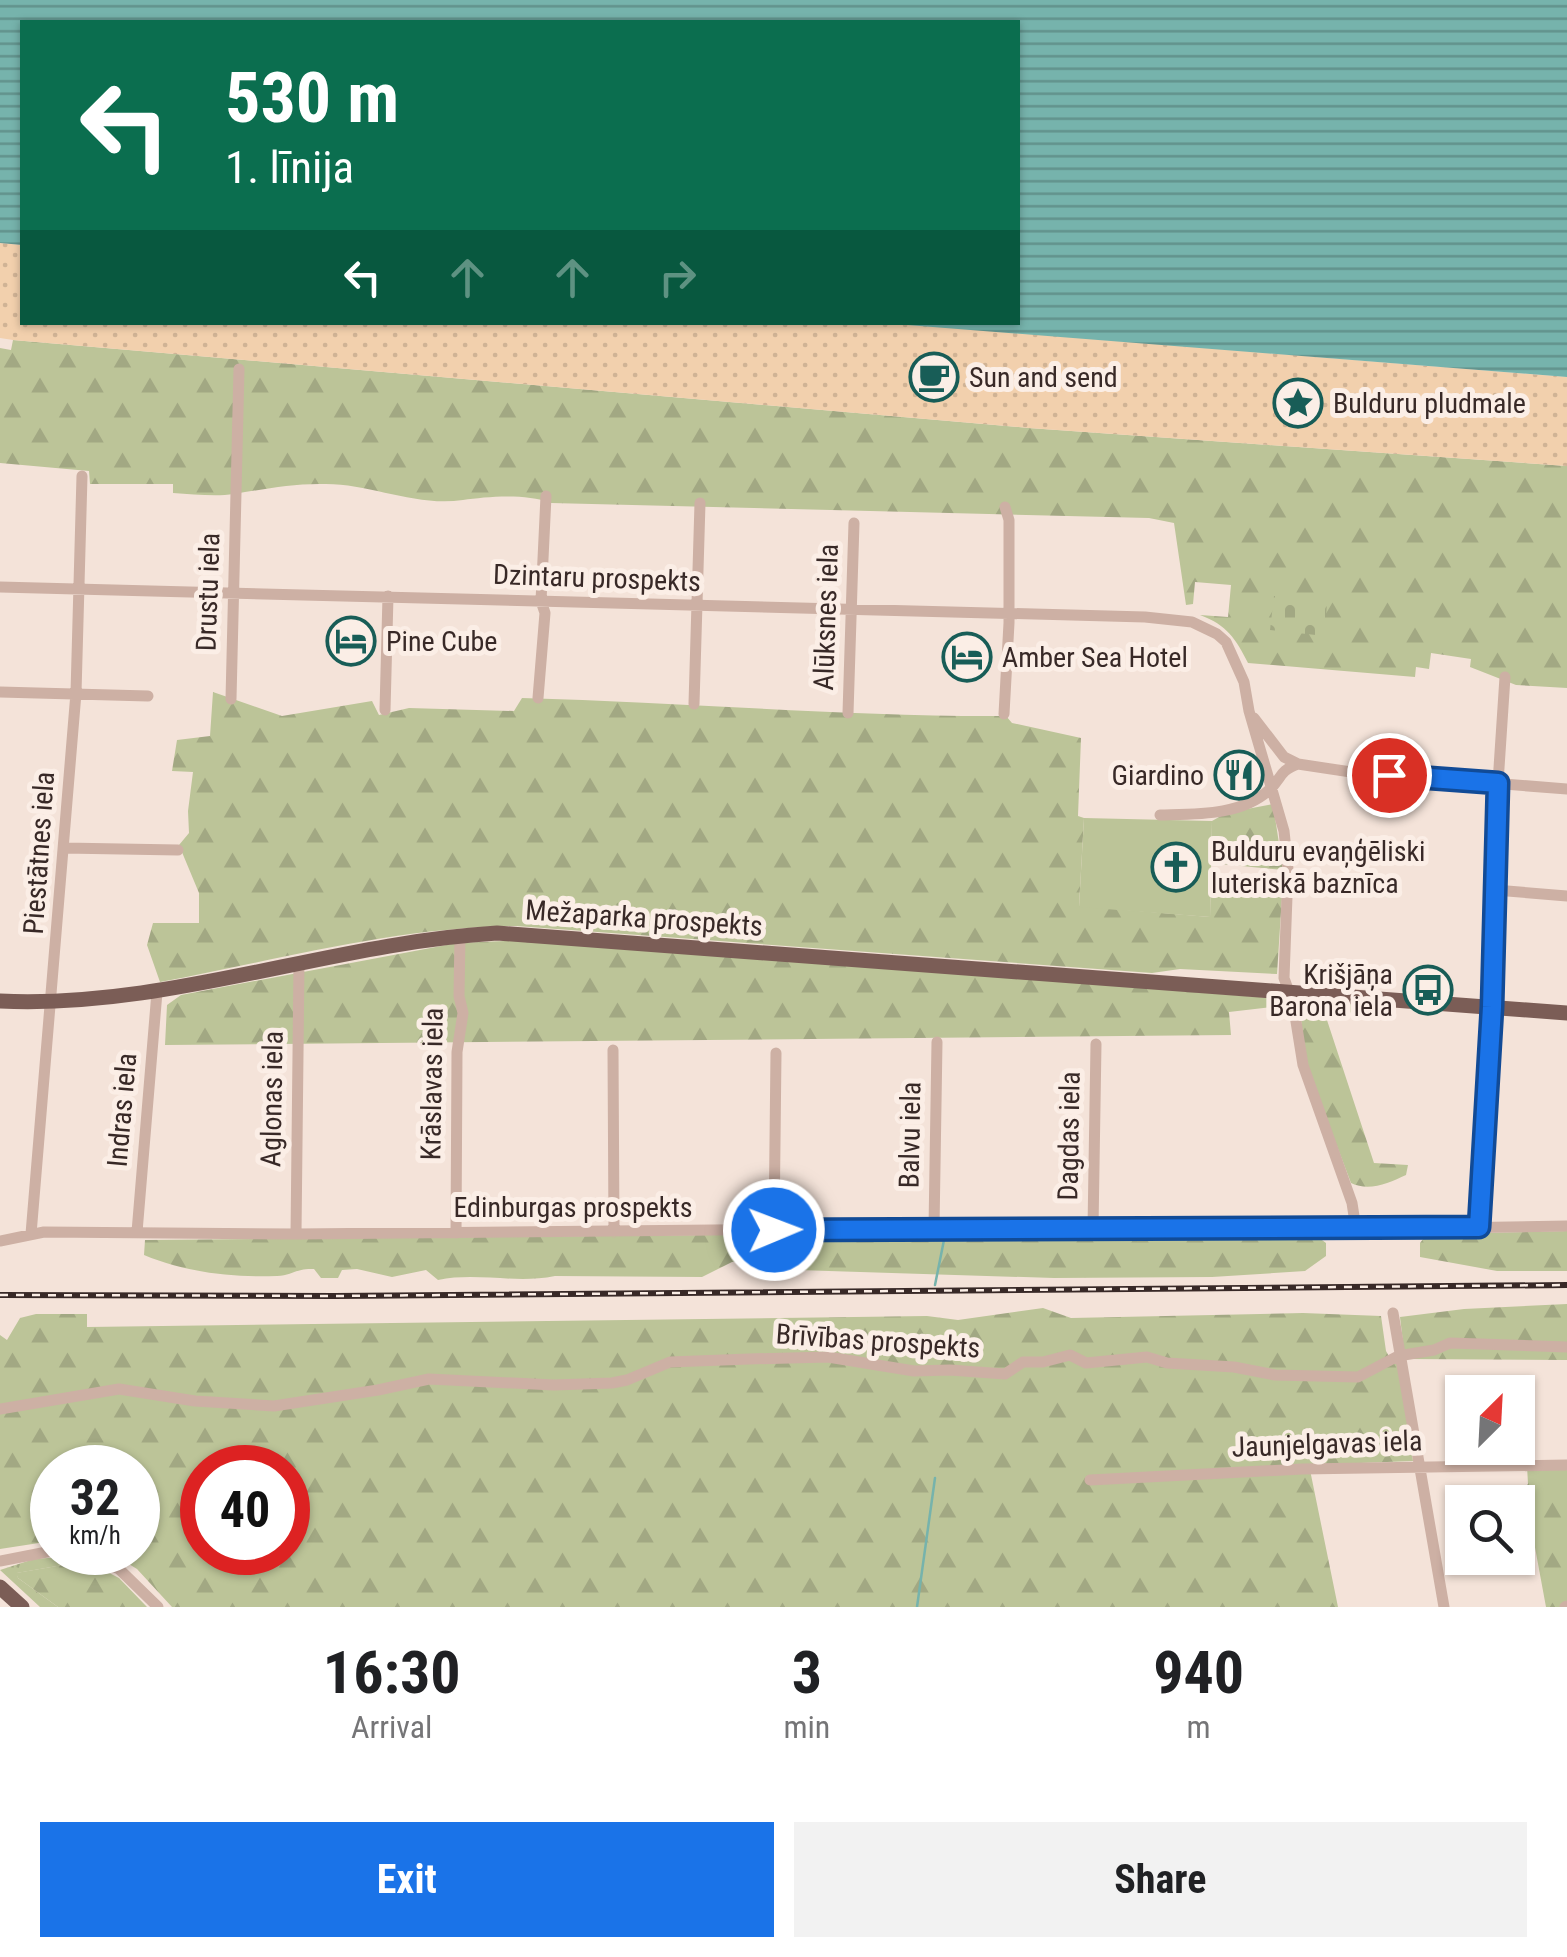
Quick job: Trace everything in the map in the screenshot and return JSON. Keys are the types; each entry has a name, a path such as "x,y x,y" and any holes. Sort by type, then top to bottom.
{"main road":[{"name":"Mežaparka prospekts","path":"0,1001 52,1003 157,992 299,964 496,933 1567,1012"},
{"path":"0,1587 22,1607"}],"street":[{"name":"Drustu iela","path":"230,699 239,370"},
{"name":"Piestātnes iela","path":"31,1234 76,694 82,476"},
{"path":"538,698 545,612 542,602 546,496"},
{"path":"694,704 700,503"},
{"path":"1004,714 1009,520 1005,506"},
{"name":"Alūksnes iela","path":"848,713 854,523"},
{"name":"Dzintaru prospekts","path":"0,587 1145,617 1192,622 1226,642 1244,682 1249,711"},
{"path":"385,710 388,596"},
{"path":"1479,1227 1505,677"},
{"path":"0,692 148,696"},
{"path":"1249,711 1284,757 1298,764 1351,772 1567,788"},
{"path":"1249,711 1284,831 1288,869 1284,978 1303,1065 1352,1203 1356,1229"},
{"path":"1160,816 1216,812 1245,804 1272,789 1282,771 1298,764"},
{"path":"64,848 178,850"},
{"path":"1495,890 1567,896"},
{"name":"Krāslavas iela","path":"456,1233 456,1088 463,1013 459,996 460,936"},
{"name":"Aglonas iela","path":"296,1234 299,964"},
{"name":"Indras iela","path":"137,1232 157,992"},
{"name":"Balvu iela","path":"934,1228 937,1042"},
{"name":"Dagdas iela","path":"1093,1228 1096,1044"},
{"path":"613,1050 614,1232"},
{"path":"774,1230 776,1052"},
{"name":"Edinburgas prospekts","path":"0,1242 31,1234 137,1232 1567,1226"},
{"path":"1393,1313 1444,1607"},
{"name":"Brīvības prospekts","path":"0,1409 119,1389 195,1401 274,1406 429,1379 554,1386 612,1382 670,1362 828,1357 914,1371 1005,1374 1023,1362 1070,1355 1086,1363 1146,1357 1275,1376 1358,1377 1398,1356 1450,1343 1567,1348"},
{"name":"Jaunjelgavas iela","path":"1090,1480 1418,1465 1567,1466"},
{"path":"0,1561 30,1555"},
{"path":"125,1575 158,1607"}],"green space":[{"path":"13,340 1029,428 1567,466 1567,688 1516,685 1470,667 1471,659 1431,653 1429,669 1416,667 1415,677 1248,663 1230,634 1200,615 1228,617 1231,585 1195,582 1193,604 1186,605 1174,523 1149,518 551,503 518,497 445,501 326,484 212,495 173,493 173,484 90,484 89,471 0,463 0,348 11,350"},
{"path":"1274,596 1327,601 1325,636 1270,630"},
{"path":"213,692 282,716 372,701 379,715 409,708 514,711 522,698 1006,716 1012,723 1081,738 1078,816 1084,818 1079,906 1210,917 1211,874 1283,881 1277,974 1180,969 1152,973 516,926 382,938 160,982 147,945 153,923 199,923 199,893 179,845 189,833 193,772 172,771 177,740 210,736"},
{"path":"1273,804 1283,870 1211,863 1212,821 1226,813"},
{"path":"1084,818 1212,821 1210,917 1079,907"},
{"path":"529,940 1273,998 1274,1005 1288,1005 1229,1012 1231,1035 165,1045 167,1005 181,995 457,943"},
{"path":"1299,1004 1356,1004 1362,1013 1324,1011 1374,1163 1408,1165 1406,1175 1372,1187 1351,1183 1307,1067"},
{"path":"1567,1231 1567,1271 1497,1271 1420,1257 1420,1243 1427,1234"},
{"path":"1314,1234 1326,1243 1326,1256 1305,1271 1212,1277 1054,1278 765,1269 763,1259 732,1262 702,1277 438,1280 426,1270 392,1277 357,1269 342,1270 338,1278 321,1278 314,1269 277,1276 226,1275 192,1270 144,1255 145,1240"},
{"path":"1567,1304 1567,1360 1405,1359 1400,1317 1464,1309"},
{"path":"1043,1308 1071,1318 1303,1313 1381,1316 1386,1351 1391,1360 1398,1356 1413,1461 1309,1465 1338,1607 172,1607 143,1575 160,1575 160,1445 30,1445 30,1544 0,1549 0,1335 7,1340 20,1318 36,1314 87,1314 87,1327 927,1316 958,1320"},
{"path":"1567,1465 1567,1607 1546,1607 1535,1548 1535,1485 1527,1485 1527,1466"},
{"path":"30,1560 30,1571 17,1573 18,1578 58,1607 40,1607 0,1570"},
{"path":"16,1573 113,1575 147,1607 58,1607"}],"sand":[{"path":"0,243 20,245 20,325 919,325 1567,377 1567,466 1029,428 0,338"}],"water":[{"path":"0,0 1567,0 1567,377 907,325 1020,325 1020,20 20,20 20,245 0,243"}],"waterway":[{"path":"935,1285 944,1240"},
{"path":"917,1607 935,1478"}],"railway":[{"path":"0,1295 335,1296 1567,1285"}],"place":[{"name":"Sun and send","path":"934,377"},
{"name":"Bulduru pludmale","path":"1298,403"},
{"name":"Pine Cube","path":"351,641"},
{"name":"Amber Sea Hotel","path":"967,657"},
{"name":"Giardino","path":"1239,775"},
{"name":"Bulduru evaņģēliski luteriskā baznīca","path":"1176,867"},
{"name":"Krišjāņa Barona iela","path":"1428,990"}],"route":[{"path":"774,1230 1479,1227 1492,1007 1498,783 1389,775"}]}
